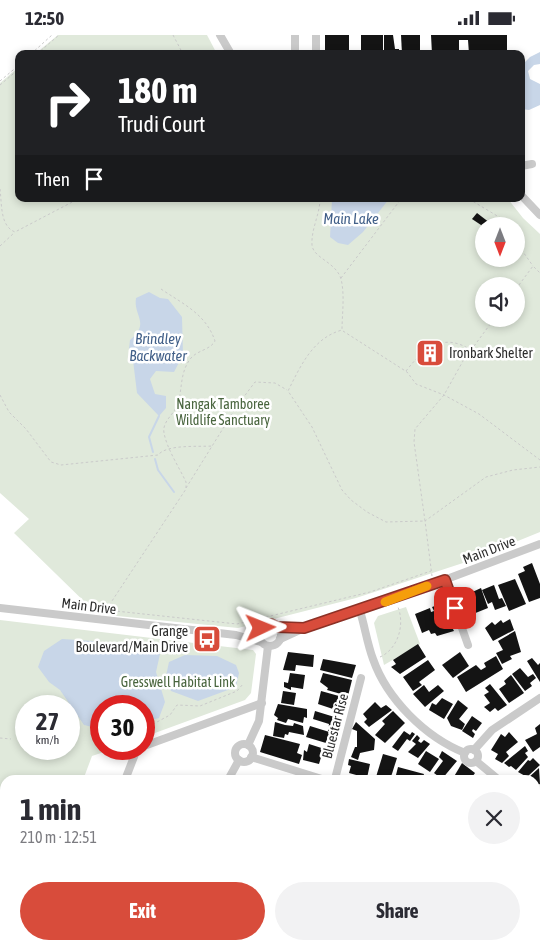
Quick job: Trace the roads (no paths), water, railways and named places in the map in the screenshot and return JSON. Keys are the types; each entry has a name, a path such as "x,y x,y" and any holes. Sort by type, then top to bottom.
{"street":[{"path":"220,35 229,50"},
{"path":"295,35 295,50"},
{"path":"316,35 316,50"},
{"path":"525,165 532,164"},
{"path":"525,199 540,215"},
{"name":"Main Drive","path":"280,639 304,628 360,611 540,543"},
{"path":"445,580 468,645"},
{"name":"Main Drive","path":"0,608 236,635 265,644"},
{"path":"360,611 373,659 381,679 409,714 432,733 465,753 467,761 476,761 493,775"},
{"path":"248,745 259,721 262,703 265,644 260,631 267,624 277,627 281,633 280,639 275,645 265,644"},
{"name":"Main Drive","path":"277,627 304,628"},
{"name":"Main Drive","path":"236,635 260,631"},
{"name":"Bluestar Rise","path":"336,775 361,679"},
{"path":"465,753 469,750 474,750 492,730 540,698"},
{"path":"155,742 262,703"},
{"path":"240,745 248,745 252,749 251,757 247,761 239,760 235,755 236,749 240,745"},
{"path":"474,750 478,756 476,761"},
{"path":"251,757 309,775"},
{"path":"127,775 133,760"},
{"path":"231,775 239,760"}],"water":[{"path":"540,52 540,64 534,65 528,71 530,79 540,84 540,105 529,110 525,110 525,62"},
{"name":"Main Lake","path":"332,202 387,202 363,232 348,245 338,243 330,237"},
{"name":"Brindley Backwater","path":"149,292 160,298 168,299 182,317 183,355 174,372 156,371 150,379 155,394 166,396 166,408 159,416 137,393 132,352 129,349 130,340 136,334 140,324 136,298"},
{"path":"62,639 93,641 101,650 123,647 139,648 160,654 156,672 165,702 159,718 155,719 155,695 90,695 90,726 84,725 80,719 80,695 63,695 49,682 38,667 44,651"},
{"path":"185,655 217,656 236,665 239,673 236,687 198,701 171,691 165,680 169,662"}],"waterway":[{"path":"153,452 149,437 159,416"},
{"path":"155,459 158,470 174,492"}],"place":[{"name":"Ironbark Shelter","path":"430,353"},
{"name":"Grange Boulevard/Main Drive","path":"207,639"}],"park label":[{"name":"Nangak Tamboree Wildlife Sanctuary","path":"223,412"},
{"name":"Gresswell Habitat Link","path":"178,682"}]}
